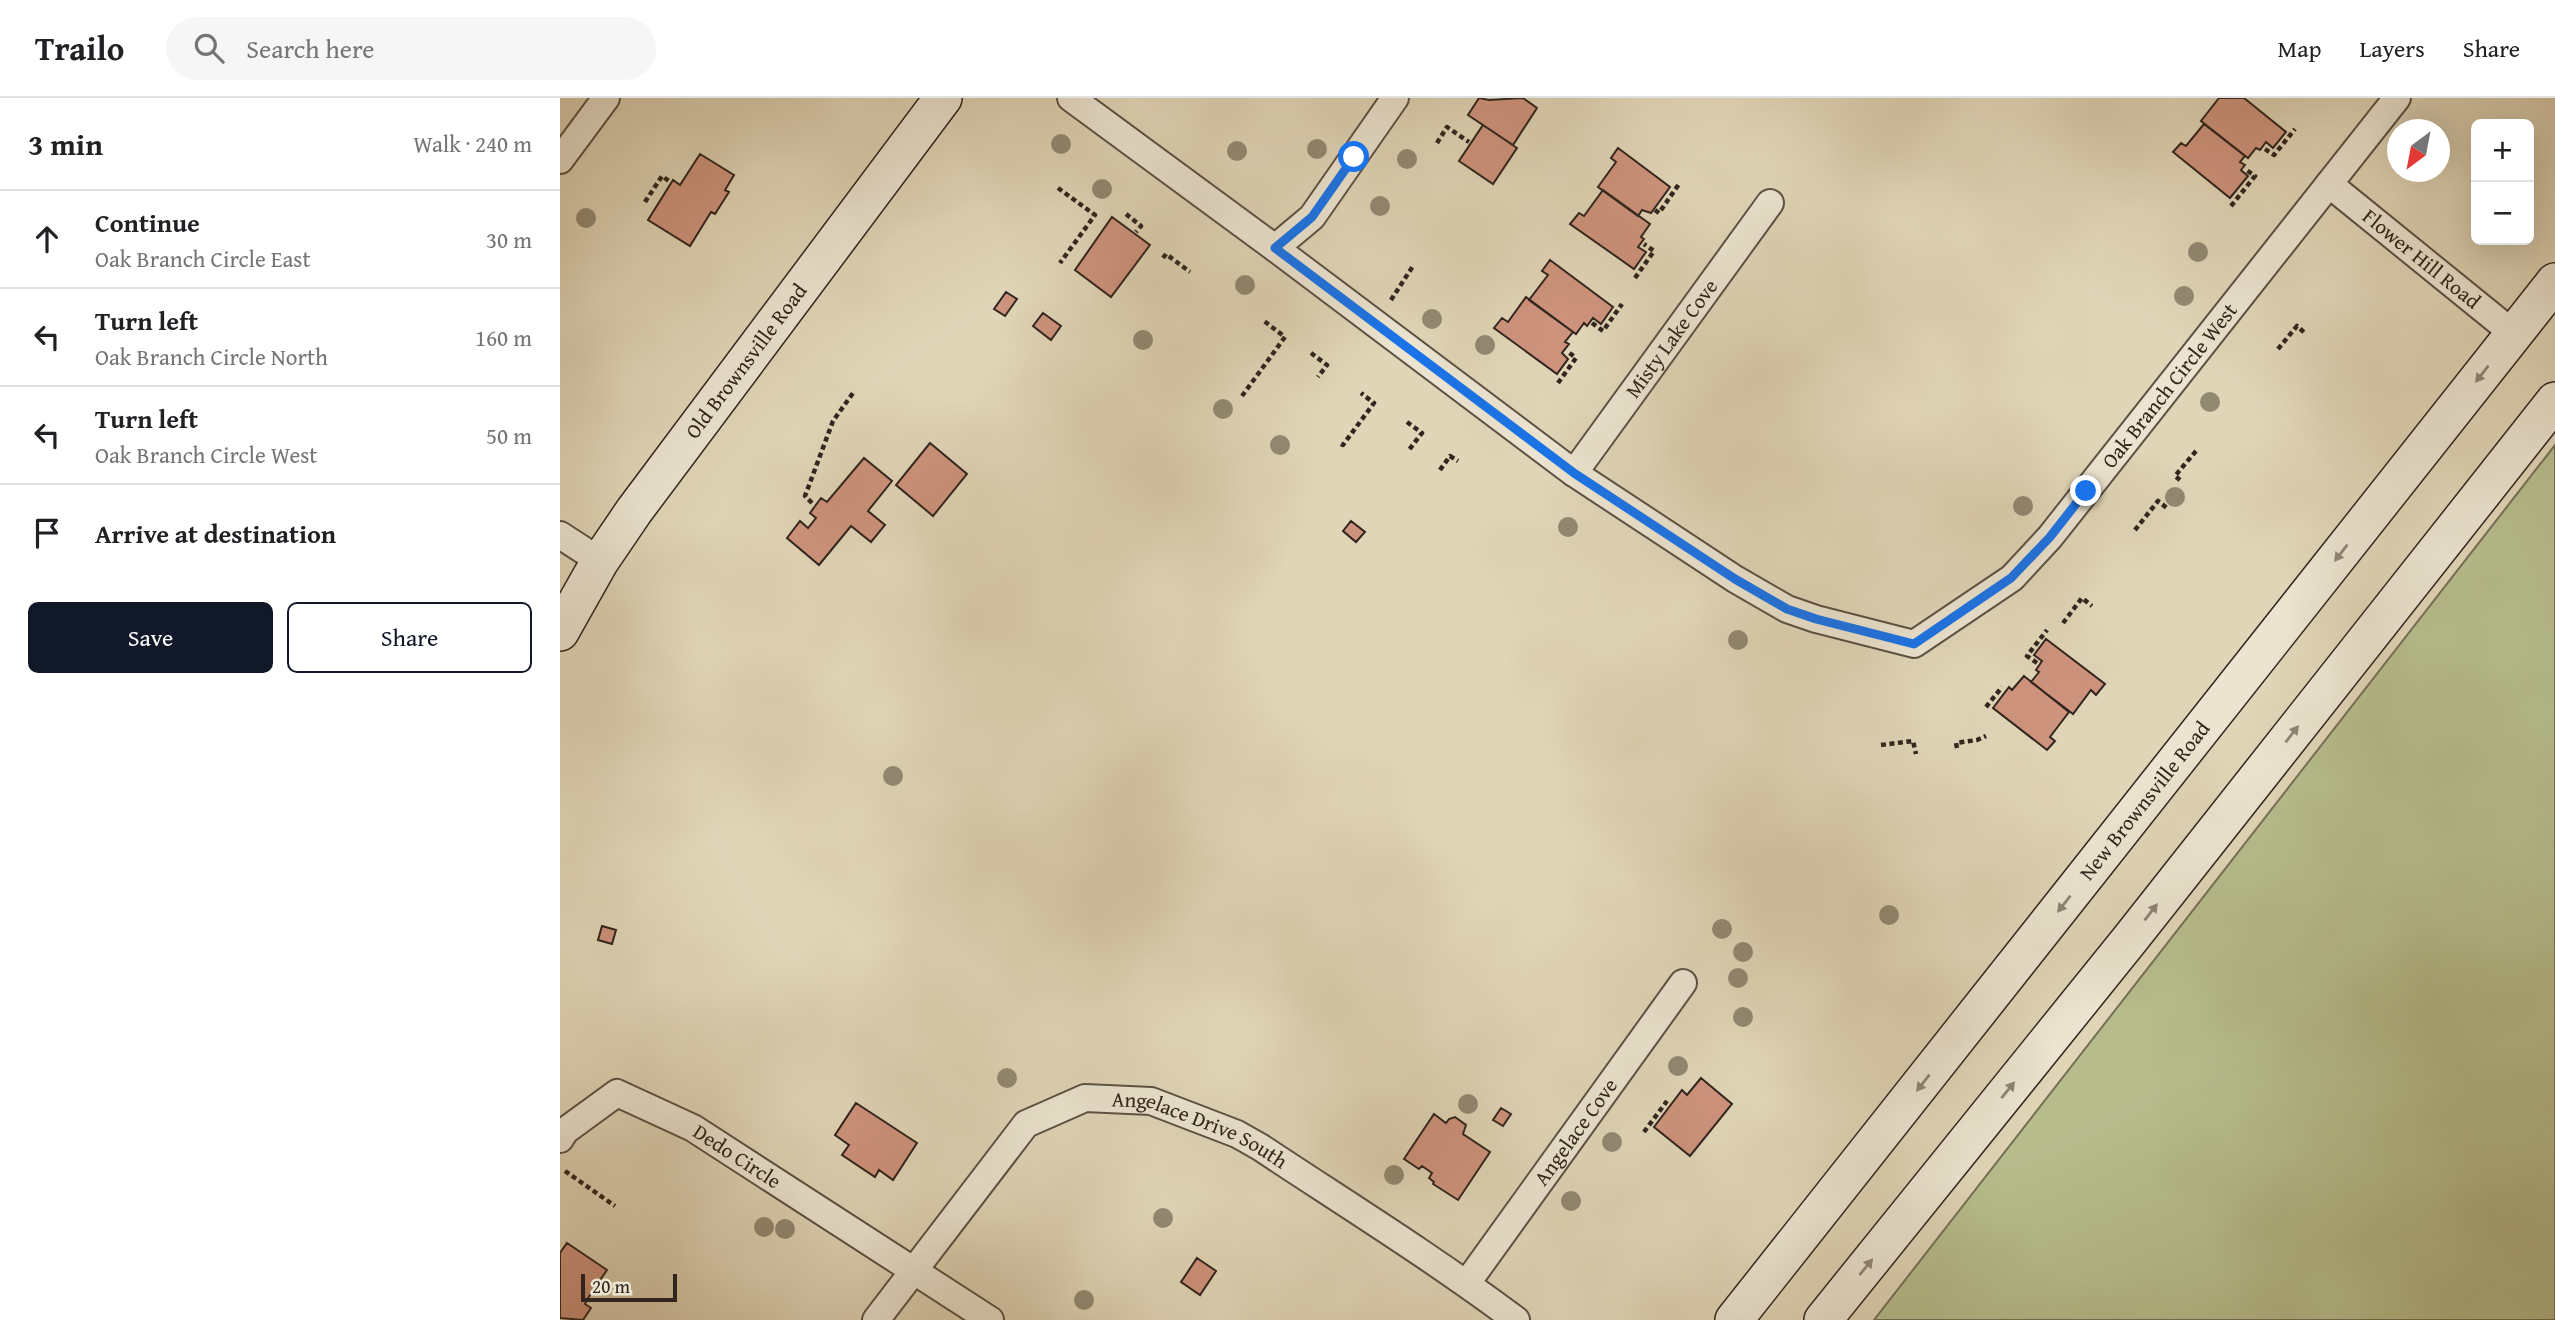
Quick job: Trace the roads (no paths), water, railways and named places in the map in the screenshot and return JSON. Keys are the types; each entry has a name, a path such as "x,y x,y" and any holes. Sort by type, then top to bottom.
{"main road":[{"name":"Old Brownsville Road","path":"560,632 600,561 634,511 943,98"},
{"name":"New Brownsville Road","path":"1734,1320 2555,282"},
{"path":"1823,1320 2139,927 2555,401"}],"street":[{"path":"560,160 606,98"},
{"path":"1071,98 1574,473"},
{"path":"1275,248 1312,217 1395,98"},
{"name":"Oak Branch Circle West","path":"1574,473 1735,579 1787,609 1914,644 2011,578 2050,537 2397,98"},
{"name":"Flower Hill Road","path":"2329,184 2514,334"},
{"name":"Misty Lake Cove","path":"1574,473 1770,203"},
{"path":"560,535 600,561"},
{"name":"Angelace Cove","path":"1467,1283 1683,983"},
{"name":"Dedo Circle","path":"560,1139 565,1131 617,1093 693,1128 913,1272"},
{"name":"Angelace Drive South","path":"876,1320 1026,1124 1085,1098 1151,1101 1237,1135 1260,1147 1467,1283 1516,1320"},
{"path":"913,1272 989,1320"}]}
